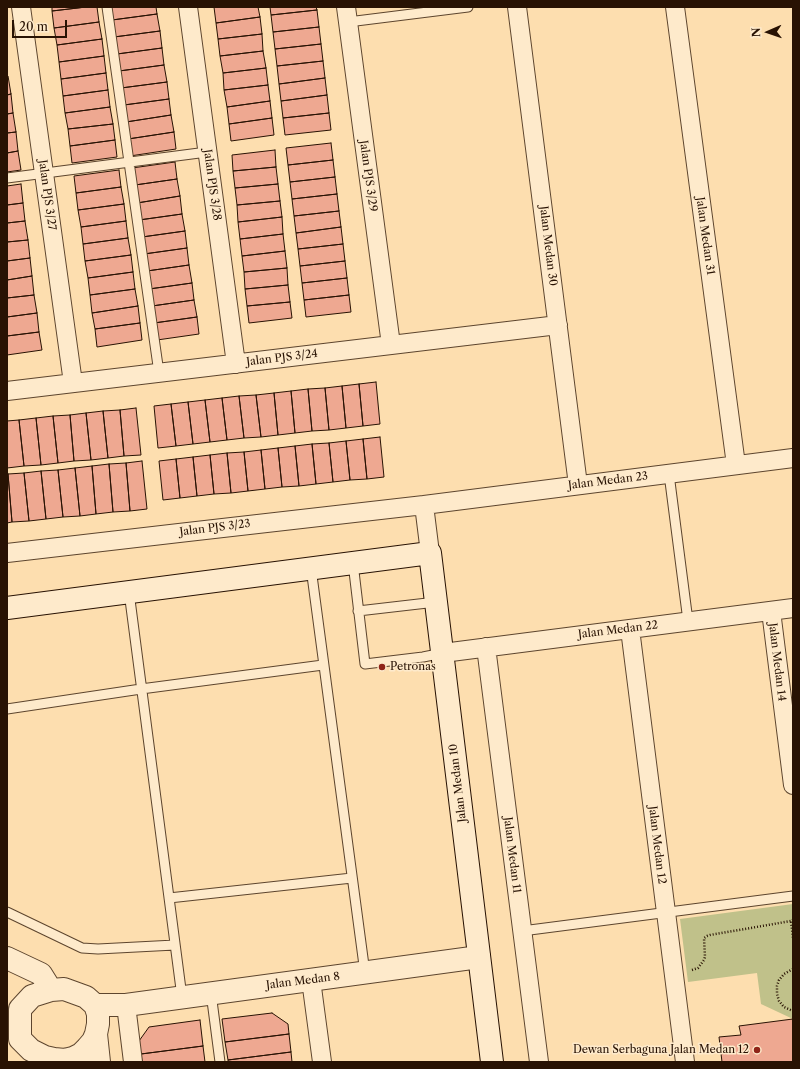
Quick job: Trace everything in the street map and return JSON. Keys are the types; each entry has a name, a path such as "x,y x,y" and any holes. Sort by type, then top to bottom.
{"main road":[{"path":"7,608 430,553"},
{"name":"Jalan Medan 10","path":"430,553 492,1062"},
{"name":"Jalan Medan 8","path":"94,1005 126,1005 479,957"},
{"path":"7,958 41,974 51,990"},
{"path":"64,989 86,997 94,1005 98,1014 98,1024 93,1041 81,1054 65,1061 38,1054 13,1038 20,1008 32,996 51,990 64,989"},
{"path":"96,1034 100,1062"}],"street":[{"name":"Jalan PJS 3/27","path":"21,7 73,383"},
{"name":"Jalan PJS 3/28","path":"188,7 236,364"},
{"name":"Jalan Medan 30","path":"517,7 578,485"},
{"name":"Jalan Medan 31","path":"675,7 736,465"},
{"name":"Jalan PJS 3/29","path":"347,14 391,345"},
{"name":"Jalan PJS 3/24","path":"7,391 558,325"},
{"name":"Jalan Medan 23","path":"424,505 793,458"},
{"name":"Jalan Medan 10","path":"424,505 430,553"},
{"name":"Jalan PJS 3/23","path":"7,553 178,532 424,505"},
{"name":"Jalan Medan 22","path":"443,653 793,608"},
{"name":"Jalan Medan 14","path":"771,611 793,785"},
{"name":"Jalan Medan 12","path":"630,629 685,1062"},
{"name":"Jalan Medan 11","path":"486,647 539,1062"},
{"path":"311,980 322,1062"},
{"path":"126,1005 133,1062"}],"lane":[{"path":"107,7 159,373"},
{"path":"347,14 468,7"},
{"path":"7,178 207,152"},
{"path":"669,474 688,621"},
{"path":"353,562 365,664 443,653"},
{"path":"311,568 365,973"},
{"path":"129,592 182,997"},
{"path":"358,611 437,602"},
{"path":"7,709 141,689 323,665"},
{"path":"169,898 352,878"},
{"path":"522,931 793,896"},
{"path":"7,912 82,948 98,949 175,944"},
{"path":"212,993 220,1062"}],"path":[{"path":"673,972 698,968 705,957 704,938 710,934 792,920 793,938"},
{"path":"793,969 784,974 779,980 777,994 779,1001 784,1007 790,1011 793,1011"}],"green space":[{"path":"793,904 793,1019 761,1004 757,973 688,982 680,919"}],"building":[{"path":"52,7 86,7 52,11"},
{"path":"97,7 99,22 54,28 52,11"},
{"path":"110,7 156,7 157,14 112,20"},
{"path":"214,7 258,7 260,17 216,23"},
{"path":"270,7 316,7 317,10 271,15"},
{"path":"317,10 319,27 273,32 271,15"},
{"path":"157,14 160,31 114,37 112,20"},
{"path":"260,17 262,34 218,39 216,23"},
{"path":"99,22 102,39 57,45 54,28"},
{"path":"319,27 321,44 275,49 273,32"},
{"path":"160,31 162,48 117,54 114,37"},
{"path":"262,34 263,51 220,56 218,39"},
{"path":"102,39 104,56 59,62 57,45"},
{"path":"321,44 323,61 277,66 275,49"},
{"path":"162,48 164,65 119,71 117,54"},
{"path":"263,51 266,68 223,73 220,56"},
{"path":"104,56 106,73 61,79 59,62"},
{"path":"323,61 325,78 279,84 277,66"},
{"path":"164,65 167,82 121,88 119,71"},
{"path":"266,68 268,85 224,90 223,73"},
{"path":"106,73 108,90 63,96 61,79"},
{"path":"7,76 11,94 7,95"},
{"path":"325,78 327,95 281,101 279,84"},
{"path":"167,82 169,99 124,105 121,88"},
{"path":"268,85 270,101 227,107 224,90"},
{"path":"108,90 110,107 65,113 63,96"},
{"path":"11,94 13,113 7,114 7,95"},
{"path":"327,95 329,113 283,118 281,101"},
{"path":"169,99 171,115 126,122 124,105"},
{"path":"270,101 272,118 229,124 227,107"},
{"path":"110,107 113,124 68,129 65,113"},
{"path":"13,113 16,132 7,133 7,114"},
{"path":"329,113 331,130 285,135 283,118"},
{"path":"171,115 174,132 128,139 126,122"},
{"path":"272,118 274,135 231,141 229,124"},
{"path":"113,124 115,140 70,146 68,129"},
{"path":"16,132 18,151 7,153 7,133"},
{"path":"174,132 176,149 130,156 128,139"},
{"path":"115,140 117,157 72,163 70,146"},
{"path":"331,143 333,160 288,165 286,148"},
{"path":"275,150 276,167 233,171 232,155"},
{"path":"18,151 21,170 7,172 7,153"},
{"path":"333,160 335,177 290,182 288,165"},
{"path":"175,162 177,179 135,185 132,168"},
{"path":"276,167 278,184 235,188 233,171"},
{"path":"119,170 121,187 76,193 74,176"},
{"path":"335,177 337,194 292,199 290,182"},
{"path":"177,179 180,196 137,203 135,185"},
{"path":"21,184 23,203 7,205 7,186"},
{"path":"278,184 280,201 237,205 235,188"},
{"path":"121,187 124,204 78,210 76,193"},
{"path":"337,194 339,211 294,216 292,199"},
{"path":"180,196 182,214 139,220 137,203"},
{"path":"280,201 282,217 238,222 237,205"},
{"path":"23,203 25,221 7,223 7,205"},
{"path":"124,204 126,221 81,227 78,210"},
{"path":"339,211 341,227 296,233 294,216"},
{"path":"182,214 185,231 142,237 139,220"},
{"path":"282,217 283,234 240,239 238,222"},
{"path":"25,221 28,240 7,242 7,223"},
{"path":"126,221 128,238 83,244 81,227"},
{"path":"341,227 343,244 298,249 296,233"},
{"path":"185,231 187,248 144,254 142,237"},
{"path":"283,234 285,251 242,256 240,239"},
{"path":"128,238 131,255 85,261 83,244"},
{"path":"28,240 30,258 7,261 7,242"},
{"path":"343,244 345,261 300,266 298,249"},
{"path":"187,248 189,265 147,271 144,254"},
{"path":"285,251 287,268 244,272 242,256"},
{"path":"131,255 133,272 88,278 85,261"},
{"path":"30,258 32,276 7,280 7,261"},
{"path":"345,261 347,278 302,283 300,266"},
{"path":"189,265 192,283 149,289 147,271"},
{"path":"287,268 288,285 245,289 244,272"},
{"path":"133,272 135,289 90,295 88,278"},
{"path":"32,276 34,295 7,298 7,280"},
{"path":"347,278 349,295 304,300 302,283"},
{"path":"192,283 194,300 152,306 149,289"},
{"path":"288,285 290,302 247,306 245,289"},
{"path":"135,289 138,306 92,313 90,295"},
{"path":"34,295 37,313 7,317 7,298"},
{"path":"349,295 351,312 306,317 304,300"},
{"path":"194,300 197,317 154,323 152,306"},
{"path":"290,302 292,318 249,323 247,306"},
{"path":"138,306 140,323 95,329 92,313"},
{"path":"37,313 39,332 7,336 7,317"},
{"path":"197,317 199,334 157,340 154,323"},
{"path":"140,323 142,340 97,347 95,329"},
{"path":"39,332 42,350 7,355 7,336"},
{"path":"376,382 380,424 363,426 359,384"},
{"path":"359,384 363,426 346,428 342,386"},
{"path":"342,386 346,428 329,430 325,388"},
{"path":"325,388 329,430 312,431 308,389"},
{"path":"308,389 312,431 295,433 291,391"},
{"path":"291,391 295,433 278,435 274,393"},
{"path":"274,393 278,435 261,437 256,395"},
{"path":"256,395 261,437 244,438 239,396"},
{"path":"239,396 244,438 227,440 222,398"},
{"path":"222,398 227,440 210,442 205,400"},
{"path":"205,400 210,442 193,444 188,402"},
{"path":"188,402 193,444 176,446 171,404"},
{"path":"171,404 176,446 158,448 154,406"},
{"path":"136,408 141,455 124,456 120,410"},
{"path":"120,410 124,456 108,458 103,411"},
{"path":"103,411 108,458 91,460 86,413"},
{"path":"86,413 91,460 74,461 70,415"},
{"path":"70,415 74,461 58,463 53,416"},
{"path":"53,416 58,463 41,465 36,418"},
{"path":"36,418 41,465 24,466 19,420"},
{"path":"19,420 24,466 7,468 7,421"},
{"path":"380,437 384,477 367,479 363,439"},
{"path":"363,439 367,479 350,480 346,441"},
{"path":"346,441 350,480 333,482 329,443"},
{"path":"329,443 333,482 316,484 312,444"},
{"path":"312,444 316,484 299,486 295,446"},
{"path":"295,446 299,486 282,487 278,448"},
{"path":"278,448 282,487 265,489 261,450"},
{"path":"261,450 265,489 248,491 244,452"},
{"path":"244,452 248,491 231,493 227,453"},
{"path":"227,453 231,493 214,494 210,455"},
{"path":"210,455 214,494 197,496 193,457"},
{"path":"193,457 197,496 180,498 176,459"},
{"path":"176,459 180,498 163,500 159,461"},
{"path":"142,461 147,509 130,511 126,463"},
{"path":"126,463 130,511 113,512 109,464"},
{"path":"109,464 113,512 96,514 92,466"},
{"path":"92,466 96,514 80,516 75,468"},
{"path":"75,468 80,516 63,517 58,470"},
{"path":"58,470 63,517 46,519 41,471"},
{"path":"41,471 46,519 29,521 24,473"},
{"path":"24,473 29,521 12,522 8,474"},
{"path":"8,474 12,522 7,523 7,475"},
{"path":"272,1013 288,1024 289,1034 225,1042 222,1019"},
{"name":"Dewan Serbaguna Jalan Medan 12","path":"793,1019 793,1062 722,1062 719,1037 741,1035 739,1026"},
{"path":"200,1020 203,1046 141,1054 139,1041 149,1027"},
{"path":"289,1034 291,1052 228,1060 225,1042"},
{"path":"203,1046 205,1062 142,1062 141,1054"},
{"path":"291,1052 292,1062 228,1062 228,1060"}],"place":[{"name":"Petronas","path":"382,667"},
{"name":"Dewan Serbaguna Jalan Medan 12","path":"757,1050"}]}
